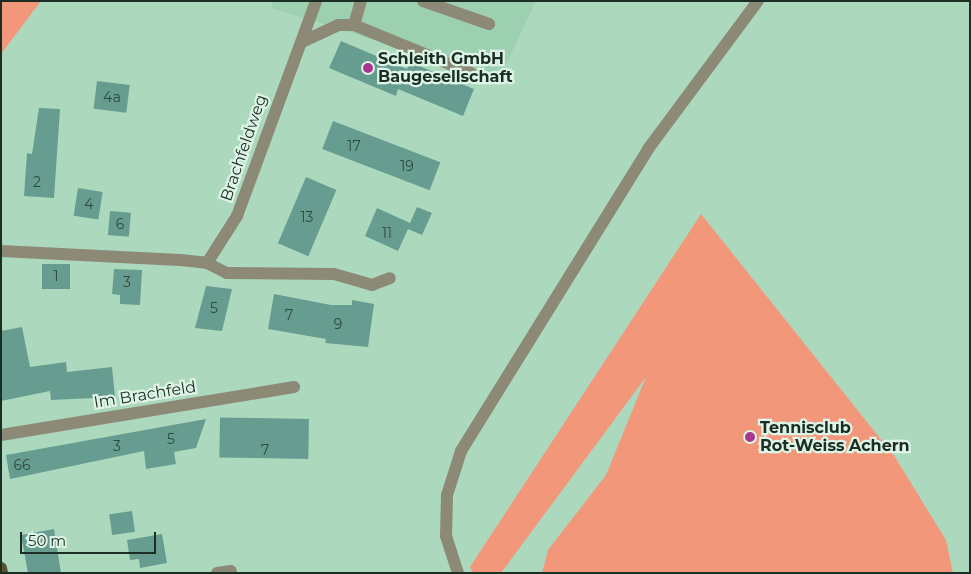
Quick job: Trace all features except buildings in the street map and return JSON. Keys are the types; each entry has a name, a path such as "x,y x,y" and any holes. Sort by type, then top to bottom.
{"main road":[{"path":"1,568 2,573"}],"street":[{"name":"Brachfeldweg","path":"207,263 237,216 285,78 304,41 316,1"},
{"path":"354,25 361,1"},
{"path":"423,1 489,24"},
{"path":"458,573 446,536 448,495 461,452 648,149 758,1"},
{"path":"304,41 338,25 354,25 471,73"},
{"path":"1,251 207,263 227,273 334,274 372,285 390,278"},
{"name":"Im Brachfeld","path":"1,435 294,387"},
{"path":"217,573 231,570"}],"shaded area":[{"path":"1,1 41,1 1,54"},
{"name":"Schleith GmbH Baugesellschaft","path":"273,1 536,1 499,79 272,8"},
{"name":"Tennisclub Rot-Weiss Achern","path":"701,214 895,457 946,540 953,573 542,573 548,550 606,475 646,377 501,573 473,573 470,567"}],"place":[{"name":"Schleith GmbH Baugesellschaft","path":"368,68"},
{"name":"Tennisclub Rot-Weiss Achern","path":"750,437"}]}
